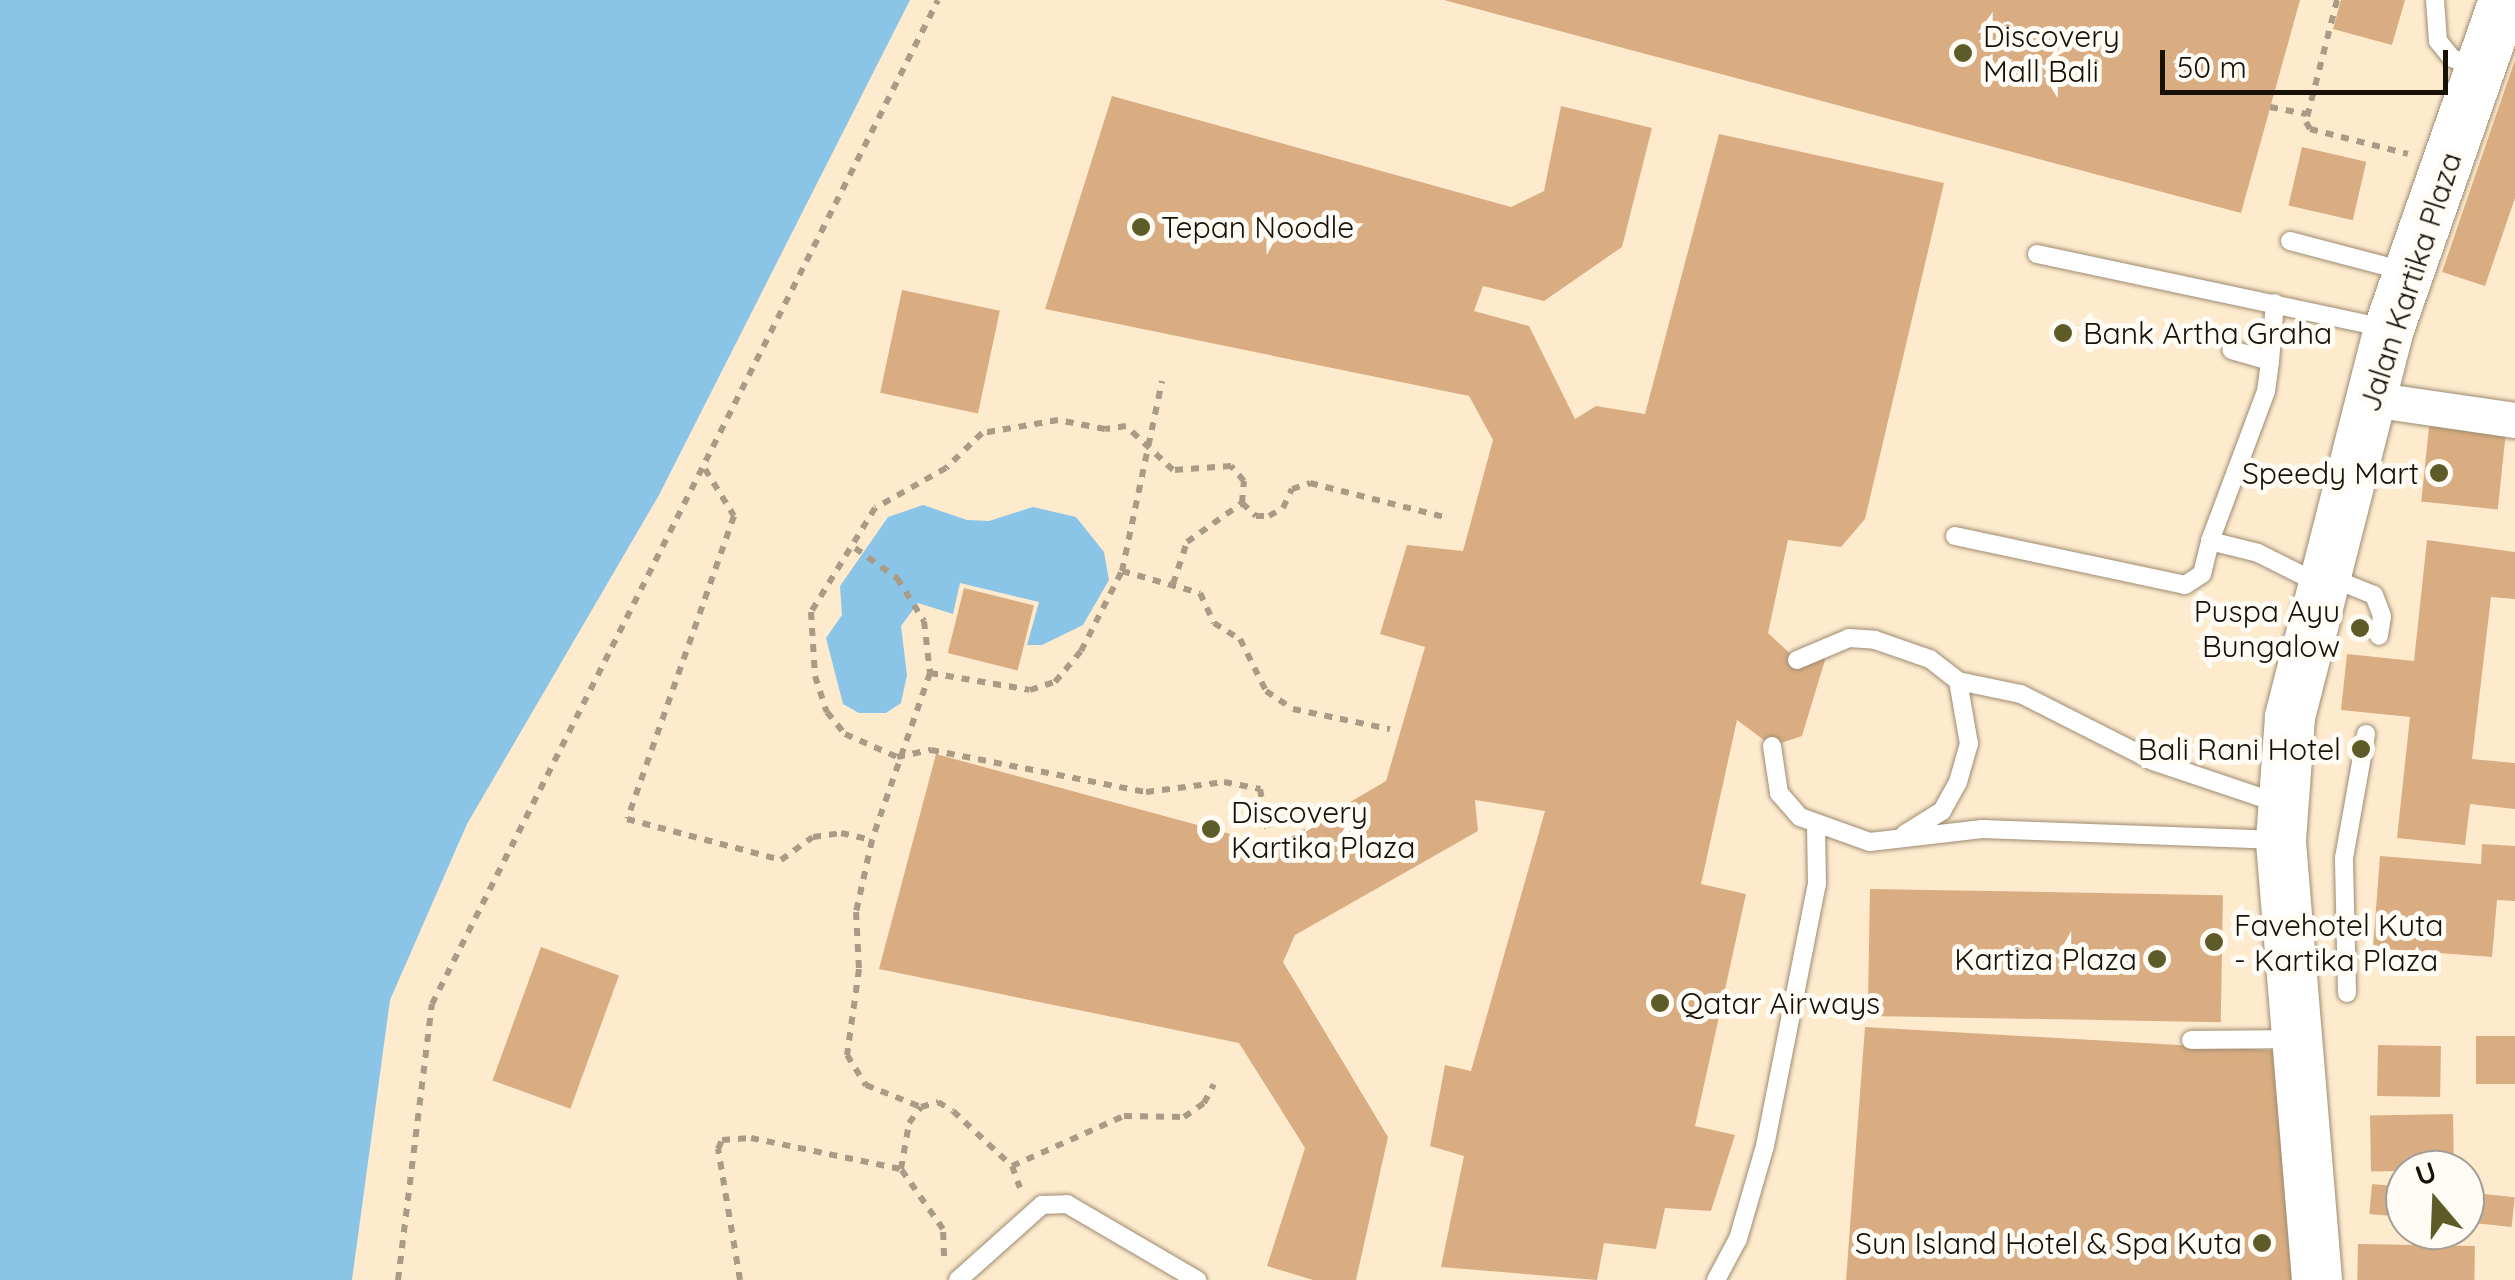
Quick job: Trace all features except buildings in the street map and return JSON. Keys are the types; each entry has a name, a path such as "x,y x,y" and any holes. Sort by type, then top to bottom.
{"main road":[{"name":"Jalan Kartika Plaza","path":"2317,1280 2302,1039 2281,822 2290,717 2389,329 2504,0"}],"street":[{"path":"2371,399 2515,420"}],"lane":[{"path":"2435,0 2444,50 2482,70"},
{"path":"2290,241 2410,272"},
{"path":"2037,254 2389,329"},
{"path":"1956,536 2185,586 2202,574 2210,541 2266,390 2276,303"},
{"path":"2232,350 2270,361"},
{"path":"2210,541 2374,594 2382,616 2379,636"},
{"path":"1797,660 1849,638 1875,640 1930,659 1958,680 2021,694 2281,822"},
{"path":"1896,839 1942,812 1958,782 1968,728 1958,680"},
{"path":"2347,993 2344,858 2366,734"},
{"path":"1772,746 1779,792 1816,826 1870,842 1982,828 2281,822"},
{"path":"1716,1280 1738,1239 1765,1146 1817,884 1816,826"},
{"path":"2190,1040 2302,1039"},
{"path":"958,1280 1042,1205 1067,1204 1197,1280"}],"path":[{"path":"398,1280 432,1004 938,0"},
{"path":"2337,0 2306,114 2310,130 2448,164"},
{"path":"2270,107 2306,114"},
{"path":"930,674 1030,690 1054,682 1081,651 1122,571 1162,381"},
{"path":"1173,584 1187,542 1242,503 1244,481 1231,466 1173,470 1126,426 1105,429 1058,420 982,433 958,460 875,508 858,550 830,574 811,612 815,676 827,712 845,734 898,757 930,750 1146,792 1242,785 1260,789 1267,798 1268,831"},
{"path":"704,468 734,516 627,819 781,860 813,837 840,833 872,840"},
{"path":"1242,503 1256,516 1269,516 1283,508 1299,484 1310,483 1444,518"},
{"path":"858,550 897,578 924,621 930,674 872,840 856,912 859,969 848,1056 866,1085 921,1107"},
{"path":"1122,571 1200,593 1214,623 1240,639 1266,691 1293,709 1390,729"},
{"path":"901,1169 909,1123 921,1107 938,1102 953,1111 1012,1166 1124,1116 1184,1118 1204,1103 1214,1084"},
{"path":"740,1280 718,1149 722,1140 751,1138 901,1169 943,1230 944,1257 935,1268"}],"water":[{"path":"0,0 910,0 659,495 467,824 390,1000 352,1280 0,1280"},
{"path":"923,505 967,520 989,521 1033,507 1076,517 1104,552 1109,580 1083,625 1042,645 1027,645 1039,602 960,583 953,614 918,603 901,626 907,675 901,703 886,713 859,713 843,704 826,638 842,615 840,586 888,517"}],"place":[{"name":"Discovery Mall Bali","path":"1963,53"},
{"name":"Tepan Noodle","path":"1141,227"},
{"name":"Bank Artha Graha","path":"2063,333"},
{"name":"Speedy Mart","path":"2439,473"},
{"name":"Puspa Ayu Bungalow","path":"2360,628"},
{"name":"Bali Rani Hotel","path":"2361,749"},
{"name":"Discovery Kartika Plaza","path":"1211,829"},
{"name":"Favehotel Kuta - Kartika Plaza","path":"2214,942"},
{"name":"Kartiza Plaza","path":"2157,959"},
{"name":"Qatar Airways","path":"1660,1003"},
{"name":"Sun Island Hotel & Spa Kuta","path":"2262,1243"}]}
